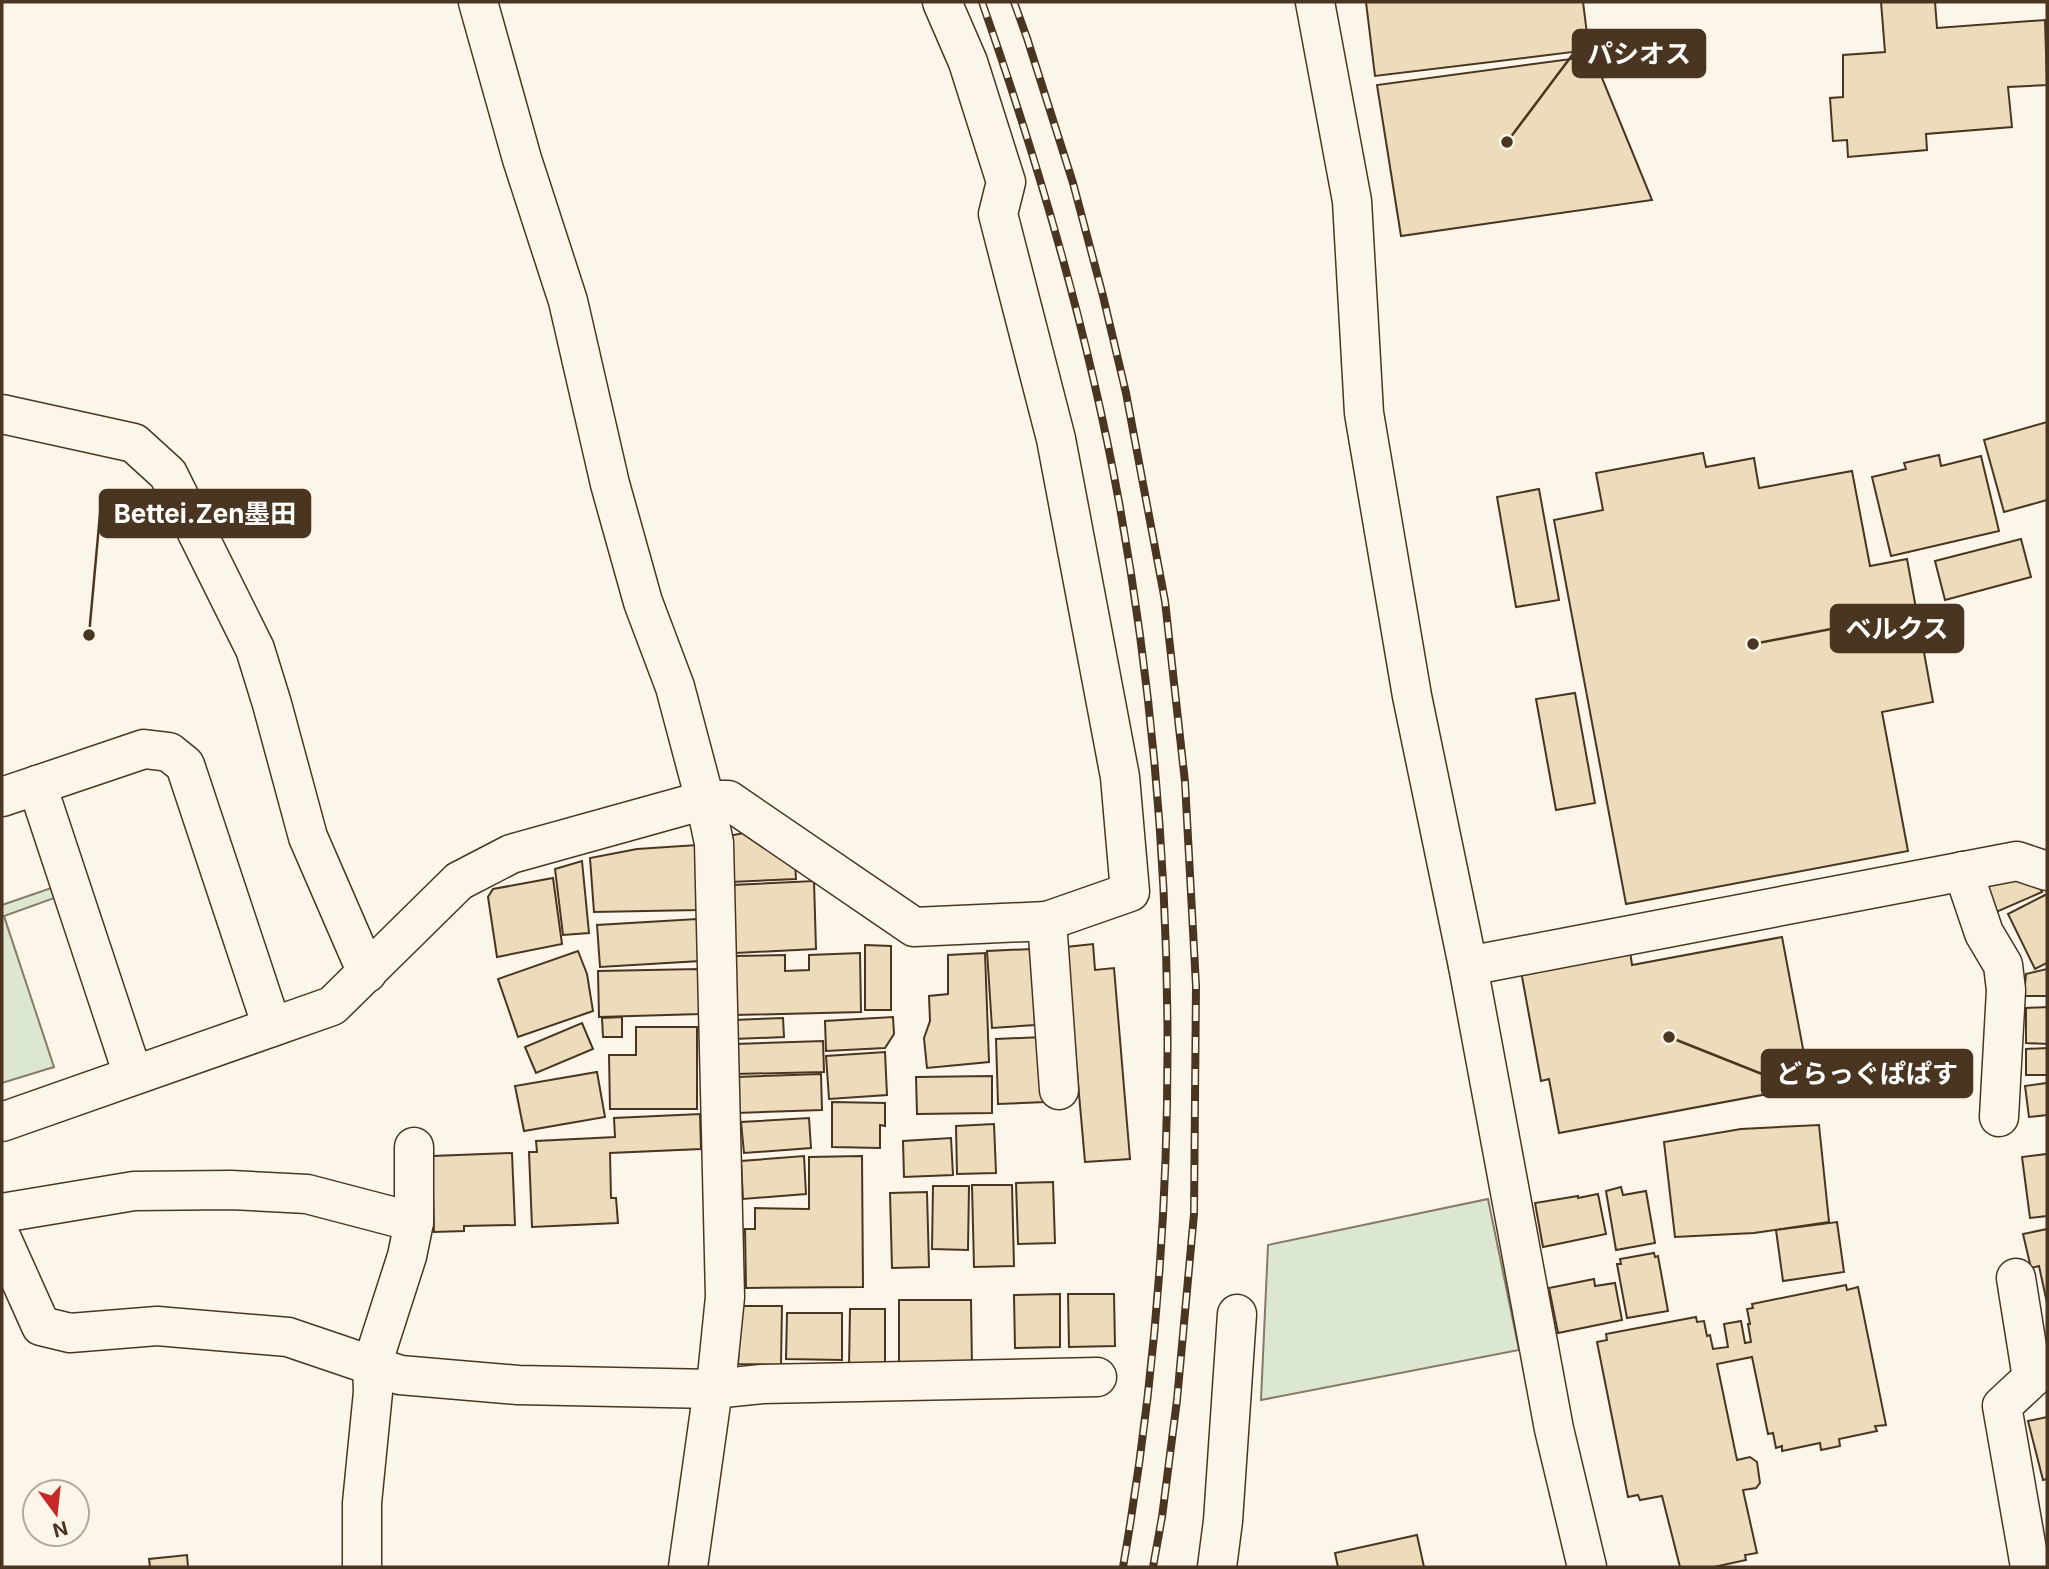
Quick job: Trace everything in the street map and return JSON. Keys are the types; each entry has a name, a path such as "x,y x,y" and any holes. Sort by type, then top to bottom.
{"street":[{"path":"478,2 522,159 568,301 610,484 643,602 675,687 714,843 725,1297 717,1376 688,1567"},
{"path":"2,1122 332,1006 467,877 511,854 705,800 728,800 914,927 1047,921 1130,892 1120,777 1056,439 998,214 1006,182 968,62 942,2"},
{"path":"1315,2 1352,201 1364,413 1412,696 1468,966 1554,1429 1587,1567"},
{"path":"2,414 134,443 168,474 255,649 308,837 367,973"},
{"path":"2,797 144,749 169,752 185,765 272,1027"},
{"path":"37,785 133,1075"},
{"path":"1468,966 2017,861 2047,871"},
{"path":"1963,871 1984,933 2003,965 2006,990 1999,1116"},
{"path":"1047,921 1059,1090"},
{"path":"362,1567 362,1503 373,1392 372,1365 407,1256 414,1222 414,1147"},
{"path":"2,1213 134,1191 231,1190 307,1194 414,1222"},
{"path":"2,1239 41,1326 70,1333 157,1326 288,1336 400,1375 518,1385 713,1389 762,1384 1097,1377"},
{"path":"2016,1278 2032,1378 2002,1406 2030,1567"},
{"path":"1217,1567 1223,1521 1237,1314"}],"green space":[{"path":"57,886 60,896 4,916 54,1067 2,1083 2,905"},
{"path":"1488,1199 1519,1350 1261,1400 1268,1245"}],"building":[{"path":"1366,2 1583,2 1589,50 1375,76"},
{"path":"1881,2 1935,2 1937,28 2045,20 2047,85 2008,87 2012,127 1926,134 1927,150 1848,157 1847,140 1833,141 1830,98 1843,97 1843,55 1885,52"},
{"path":"1593,56 1652,200 1401,236 1377,85"},
{"path":"2047,422 2047,500 2004,512 1984,440"},
{"path":"1703,453 1706,467 1754,458 1759,488 1852,471 1870,566 1907,559 1933,702 1882,712 1908,851 1626,904 1554,520 1603,510 1596,473"},
{"path":"1939,455 1941,466 1981,456 1999,531 1891,556 1872,477 1906,469 1904,463"},
{"path":"1539,489 1559,600 1516,607 1497,497"},
{"path":"2021,539 2031,577 1945,600 1935,561"},
{"path":"1575,693 1595,803 1556,810 1536,699"},
{"path":"744,833 795,862 796,879 731,882 728,836"},
{"path":"697,845 698,910 594,912 590,858 637,849"},
{"path":"582,861 589,933 563,935 555,869"},
{"path":"2012,877 2040,887 2042,892 1994,913 1979,883"},
{"path":"553,878 562,944 497,957 488,897 493,889"},
{"path":"814,881 816,949 736,953 732,885"},
{"path":"2047,894 2047,963 2035,969 2008,914"},
{"path":"697,919 700,961 600,967 597,925"},
{"path":"1782,937 1810,1086 1559,1133 1549,1079 1541,1081 1521,971 1630,951 1632,965"},
{"path":"1093,944 1095,970 1114,968 1130,1159 1085,1162 1066,947"},
{"path":"865,945 891,946 891,1010 865,1010"},
{"path":"1032,949 1035,1025 992,1028 987,951"},
{"path":"578,951 587,974 593,1011 518,1037 498,979"},
{"path":"860,953 861,1012 736,1015 735,956 785,955 785,971 809,970 809,955"},
{"path":"985,953 989,1062 927,1068 924,1038 930,1021 929,996 948,994 948,955"},
{"path":"699,969 700,1014 599,1017 598,971"},
{"path":"2047,969 2047,996 2024,996 2026,974"},
{"path":"2047,1007 2047,1044 2026,1043 2026,1008"},
{"path":"622,1017 622,1037 603,1037 602,1018"},
{"path":"893,1017 894,1034 885,1048 826,1051 825,1021"},
{"path":"783,1018 784,1037 734,1039 733,1020"},
{"path":"582,1023 593,1049 536,1073 525,1047"},
{"path":"636,1027 697,1027 697,1109 610,1109 609,1055 636,1055"},
{"path":"1042,1037 1045,1102 998,1104 996,1039"},
{"path":"823,1041 824,1072 735,1074 735,1044"},
{"path":"2047,1048 2047,1075 2026,1075 2026,1049"},
{"path":"885,1052 887,1095 829,1099 826,1056"},
{"path":"597,1072 605,1117 524,1131 515,1086"},
{"path":"821,1074 822,1110 737,1113 736,1077"},
{"path":"992,1076 992,1113 917,1114 916,1077"},
{"path":"2047,1083 2047,1115 2029,1117 2025,1086"},
{"path":"832,1102 885,1103 885,1126 880,1125 880,1148 832,1147"},
{"path":"700,1114 701,1149 610,1153 611,1198 616,1198 618,1223 532,1227 529,1152 537,1152 536,1141 615,1137 614,1118"},
{"path":"809,1118 811,1148 744,1153 741,1122"},
{"path":"994,1124 996,1173 957,1174 956,1126"},
{"path":"1819,1125 1829,1222 1754,1233 1675,1237 1664,1142 1741,1129"},
{"path":"951,1138 953,1175 904,1177 903,1141"},
{"path":"512,1153 515,1225 464,1226 464,1231 434,1232 432,1156"},
{"path":"2047,1154 2047,1216 2030,1218 2022,1157"},
{"path":"804,1156 806,1194 743,1199 741,1161"},
{"path":"862,1156 863,1287 746,1288 745,1229 755,1229 755,1208 809,1209 809,1157"},
{"path":"1053,1182 1055,1243 1018,1244 1016,1183"},
{"path":"972,1185 1012,1185 1014,1266 974,1267"},
{"path":"933,1186 969,1186 968,1250 932,1249"},
{"path":"1621,1187 1623,1195 1646,1191 1655,1243 1616,1250 1606,1191"},
{"path":"927,1192 929,1267 892,1268 890,1193"},
{"path":"1598,1194 1606,1234 1543,1247 1535,1203"},
{"path":"1837,1222 1844,1272 1783,1281 1776,1230"},
{"path":"2047,1229 2047,1303 2039,1266 2031,1268 2023,1234"},
{"path":"1654,1253 1655,1257 1658,1256 1668,1311 1627,1318 1617,1264 1621,1264 1620,1259"},
{"path":"1594,1279 1595,1286 1615,1283 1622,1320 1558,1333 1549,1288"},
{"path":"1846,1285 1847,1290 1858,1287 1886,1425 1875,1426 1877,1431 1839,1439 1840,1446 1821,1450 1820,1443 1782,1451 1782,1446 1776,1448 1773,1433 1768,1434 1752,1357 1717,1364 1737,1460 1750,1457 1757,1462 1760,1483 1756,1488 1743,1490 1757,1553 1745,1555 1746,1560 1714,1567 1680,1567 1662,1496 1640,1500 1638,1495 1628,1497 1597,1342 1607,1340 1606,1334 1696,1317 1697,1322 1704,1321 1713,1349 1728,1347 1724,1324 1741,1321 1745,1343 1751,1342 1747,1309 1753,1308 1752,1304"},
{"path":"1060,1294 1060,1347 1015,1348 1014,1295"},
{"path":"1068,1294 1114,1294 1115,1346 1069,1347"},
{"path":"899,1300 971,1300 972,1367 899,1365"},
{"path":"740,1306 782,1306 781,1365 738,1364"},
{"path":"850,1309 885,1309 885,1368 849,1368"},
{"path":"787,1313 842,1313 842,1360 786,1359"},
{"path":"2047,1417 2047,1479 2043,1480 2028,1421"},
{"path":"1417,1535 1424,1567 1338,1567 1335,1553"},
{"path":"187,1555 188,1567 150,1567 149,1559"}],"railway":[{"path":"982,2 1042,187 1093,375 1119,502 1140,634 1155,767 1164,900 1168,1034 1165,1169 1157,1302 1143,1435 1123,1567"},
{"path":"1014,2 1073,183 1126,393 1165,601 1185,782 1196,986 1194,1214 1177,1400 1153,1567"}],"place":[{"name":"パシオス","path":"1507,142"},
{"name":"Bettei.Zen墨田","path":"89,635"},
{"name":"ベルクス","path":"1753,644"},
{"name":"どらっぐぱぱす","path":"1669,1037"}]}
